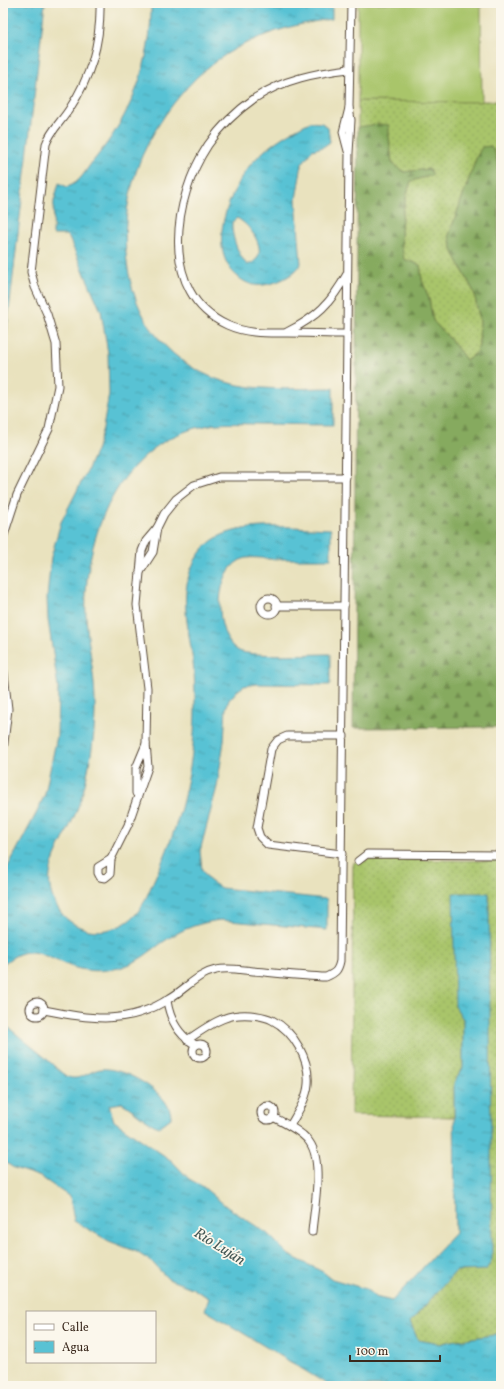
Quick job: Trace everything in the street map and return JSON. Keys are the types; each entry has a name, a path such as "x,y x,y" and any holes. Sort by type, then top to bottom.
{"street":[{"path":"3,538 17,495 50,429 58,386 57,353 54,339 47,314 35,287 31,272 46,144 51,133 75,101 88,75 97,47 100,22 100,3"},
{"path":"44,1010 82,1018 113,1018 142,1012 166,1001 199,976 218,969 326,977 335,974 338,969 340,961 344,736 347,334 348,153 343,132 349,108 351,3"},
{"path":"347,334 261,333 238,329 218,321 199,304 187,285 179,255 178,232 183,202 193,172 209,144 230,120 254,99 293,79 324,72 350,69"},
{"path":"285,333 322,310 330,301 347,274"},
{"path":"111,859 125,830 136,795 148,767 146,743 147,688 137,605 143,546 157,528 164,514 176,499 194,485 211,478 228,476 346,477"},
{"path":"140,572 153,552 157,528"},
{"path":"276,606 344,606"},
{"path":"3,665 8,709 3,751"},
{"path":"342,854 268,845 260,838 257,828 271,749 274,743 287,736 344,736"},
{"path":"136,795 136,768 146,743"},
{"path":"358,861 367,854 501,855"},
{"path":"166,1001 169,1013 187,1040 196,1045"},
{"path":"187,1040 218,1020 239,1015 272,1020 285,1029 297,1044 305,1058 308,1084 304,1098 290,1126"},
{"path":"273,1117 290,1126 306,1138 312,1145 316,1156 317,1170 312,1232"}],"green space":[{"path":"358,3 481,3 482,102 358,101"},
{"path":"358,101 498,101 498,165 495,153 477,156 449,235 453,252 474,292 480,322 479,346 474,355 466,360 451,340 433,321 429,299 422,280 420,265 404,259 402,249 401,229 403,210 411,181 433,175 429,169 404,172 392,163 389,137 358,127"},
{"path":"378,124 389,125 392,163 404,172 429,169 433,175 411,181 403,210 401,229 402,249 404,259 420,265 422,280 429,299 433,321 451,340 466,360 474,355 479,346 480,322 474,292 453,252 449,235 477,156 482,147 491,146 495,153 498,165 501,442 501,727 353,728 358,127"},
{"path":"369,859 501,861 501,1332 494,1335 440,1344 418,1340 410,1322 456,1271 486,1270 489,893 455,1006 463,1019 463,1068 454,1083 454,1117 351,1115 353,863"}],"water":[{"path":"8,3 45,3 3,362 3,48"},
{"path":"151,3 332,3 332,19 277,31 242,45 210,65 180,95 159,124 142,156 132,187 126,218 126,250 130,281 141,311 157,337 180,359 209,376 239,385 286,389 333,388 333,425 217,424 205,426 175,436 150,451 129,473 112,498 99,526 91,556 86,586 86,616 95,698 94,734 84,789 73,819 57,852 50,874 52,896 64,916 80,927 89,930 102,931 121,926 131,919 139,910 163,860 184,798 192,755 195,712 195,683 186,615 186,591 190,572 195,560 202,550 218,537 232,531 248,528 283,527 331,529 331,559 246,558 235,563 227,574 222,587 220,602 224,632 230,643 239,651 246,653 282,655 330,654 330,685 256,684 244,686 229,700 226,708 224,741 217,787 200,851 202,870 210,881 221,888 327,899 327,930 220,920 181,931 136,961 118,968 96,971 80,969 34,952 20,954 3,964 3,876 45,794 57,736 58,687 48,620 47,598 51,557 61,522 97,448 103,428 109,394 108,353 101,311 69,238 66,235 53,235 54,201 59,183 67,187 79,179 107,143 129,106 137,87 148,46"},
{"path":"310,122 322,123 328,128 330,142 323,147 312,150 302,164 296,199 301,264 287,277 278,281 260,285 249,284 238,277 228,266 223,253 223,224 227,209 240,181 253,161 284,136","holes":["237,218 254,234 259,249 259,255 255,261 247,265 236,245 232,227 232,222"]},
{"name":"Río Luján","path":"453,893 489,893 492,1259 486,1270 456,1271 410,1322 418,1340 440,1344 494,1335 501,1332 501,1386 330,1386 205,1310 209,1298 192,1288 168,1279 152,1262 135,1251 109,1241 74,1221 70,1197 41,1177 14,1168 3,1161 3,1023 66,1076 75,1078 97,1070 110,1069 121,1072 145,1083 164,1100 169,1109 171,1118 159,1127 150,1123 122,1103 109,1105 114,1121 172,1161 189,1179 202,1186 227,1207 268,1234 289,1255 323,1272 332,1279 366,1289 375,1297 392,1301 455,1233 454,1083 463,1068 463,1019 455,1006"}]}
